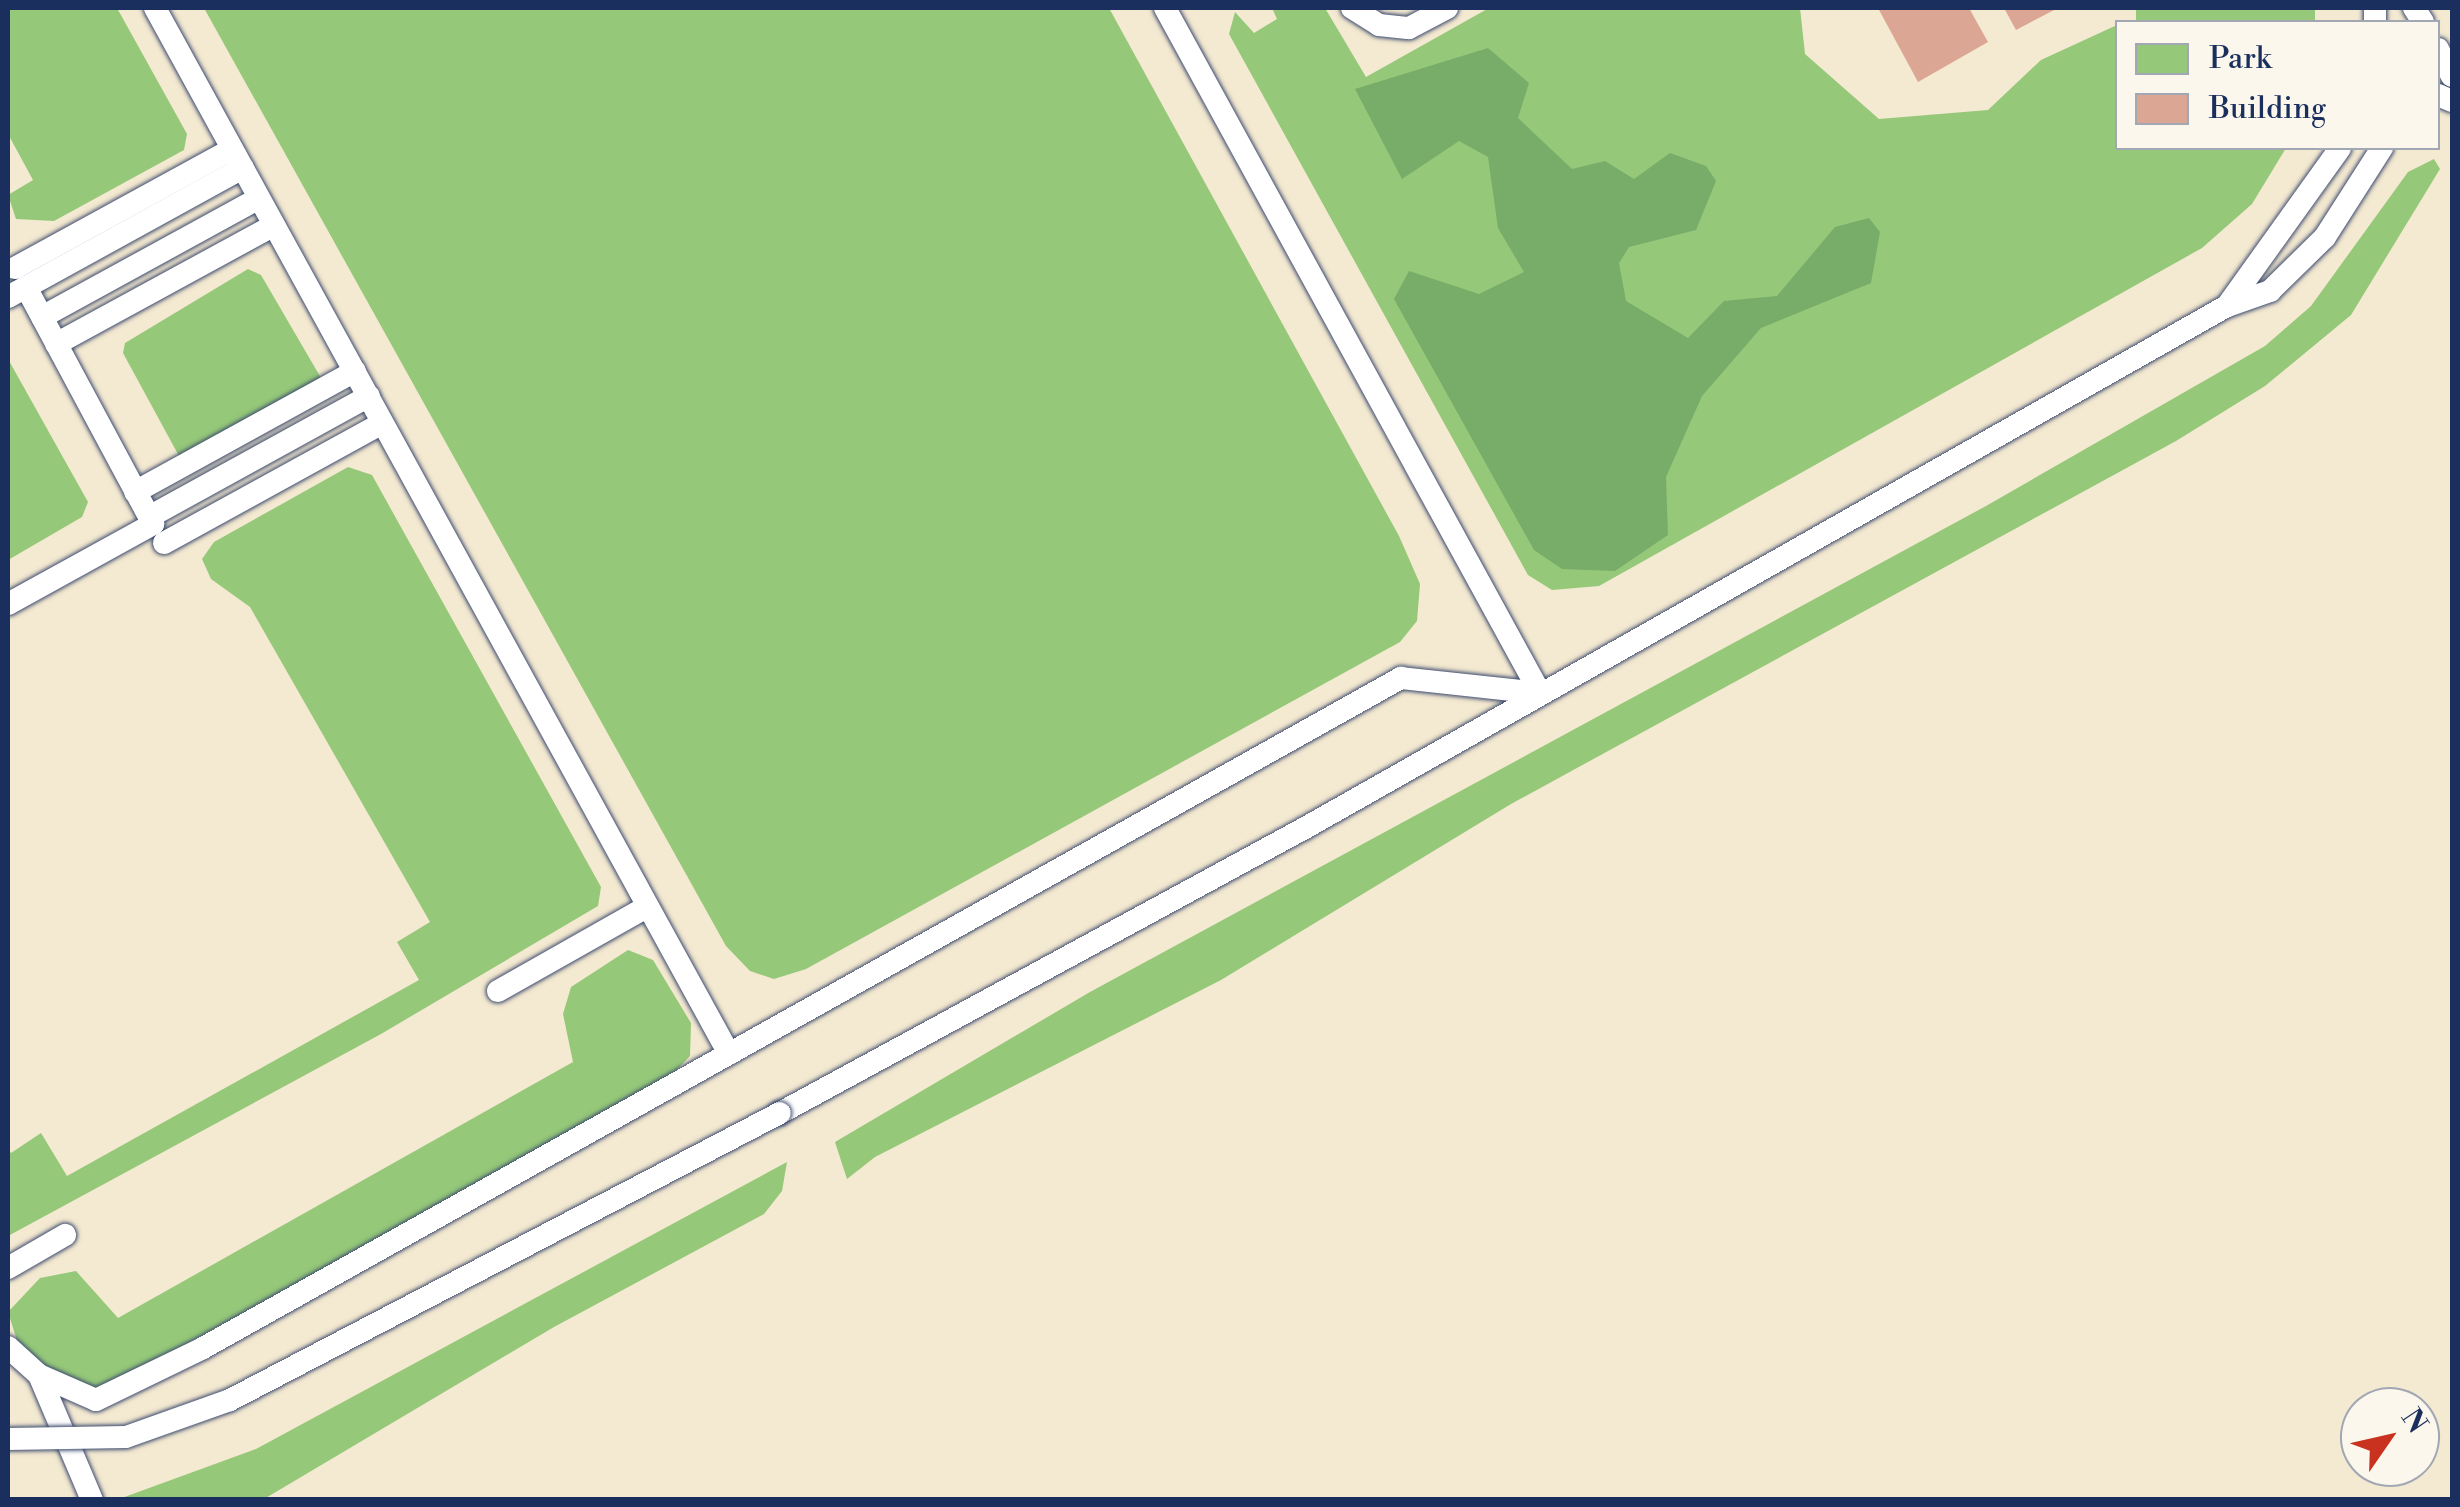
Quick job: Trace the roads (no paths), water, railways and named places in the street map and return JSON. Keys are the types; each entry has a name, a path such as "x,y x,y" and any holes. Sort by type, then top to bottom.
{"lane":[{"path":"155,8 730,1054"},
{"path":"1352,8 1380,25 1409,28 1447,8"},
{"path":"1173,10 1540,694"},
{"path":"2440,53 2452,76"},
{"path":"2227,306 2339,150"},
{"path":"8,1439 126,1437 230,1400 780,1113 1540,694 2227,306 2270,292 2325,238 2381,150"},
{"path":"8,604 154,524 42,317 16,284 238,158"},
{"path":"42,317 260,198"},
{"path":"56,344 274,225"},
{"path":"135,492 355,371"},
{"path":"149,517 368,396"},
{"path":"164,542 382,422"},
{"path":"8,1347 39,1375 96,1400 204,1348 1400,678 1540,694"},
{"path":"498,991 648,906"},
{"path":"8,1268 64,1235"},
{"path":"39,1375 92,1500"}]}
